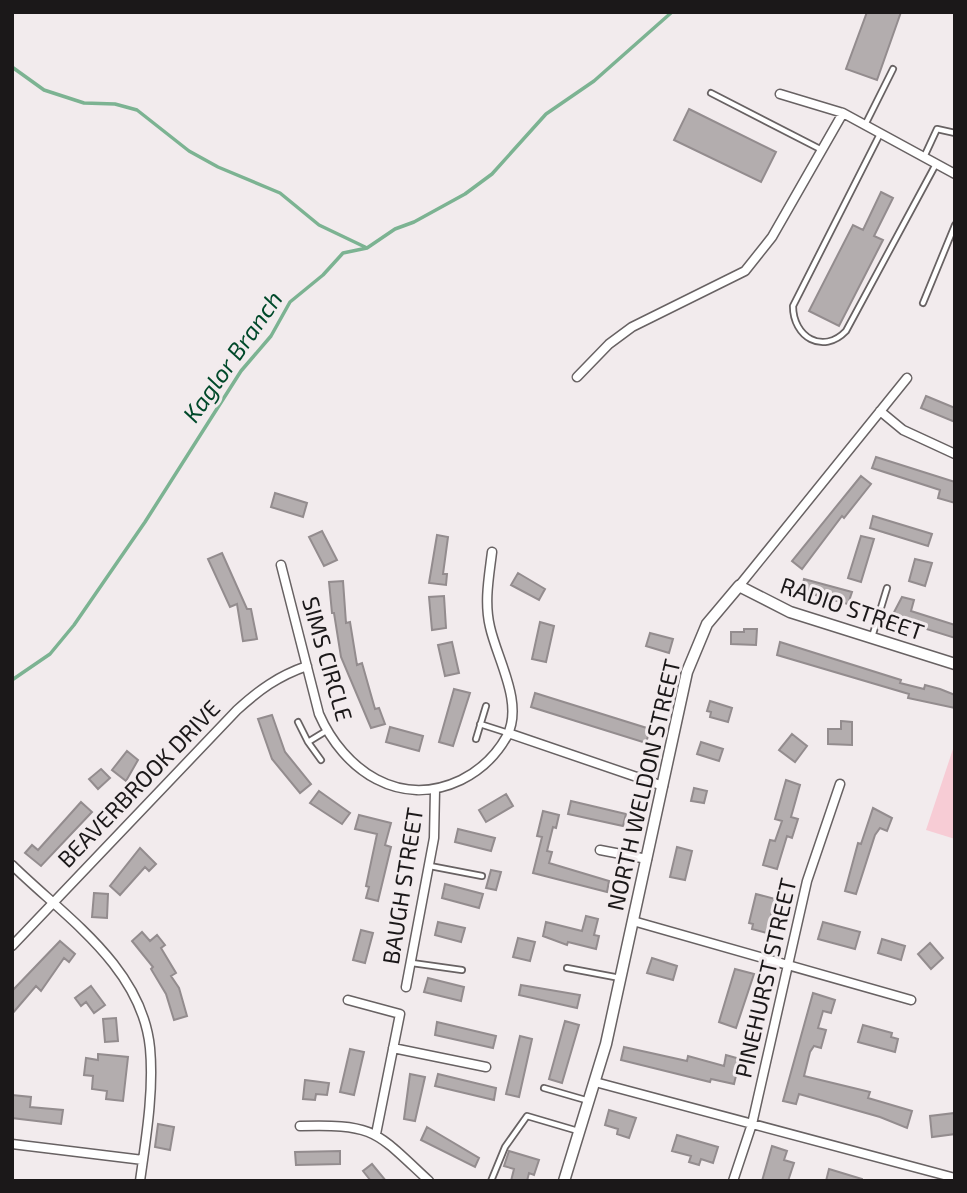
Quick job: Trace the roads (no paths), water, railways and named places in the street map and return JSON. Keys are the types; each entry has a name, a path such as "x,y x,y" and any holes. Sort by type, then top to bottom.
{"street":[{"path":"780,94 843,113 955,174"},
{"path":"577,377 609,344 632,327 746,271 772,237 843,113"},
{"name":"NORTH WELDON STREET","path":"564,1181 595,1082 692,654 707,624 907,379"},
{"path":"880,411 903,430 955,454"},
{"path":"492,552 487,606 490,626 509,690 508,733 663,786"},
{"name":"SIMS CIRCLE","path":"281,565 326,731 341,753 370,777 393,786 435,790 474,773 494,756 508,733"},
{"name":"RADIO STREET","path":"739,586 790,612 955,664"},
{"name":"BEAVERBROOK DRIVE","path":"12,946 261,687 284,674 307,666"},
{"name":"PINEHURST STREET","path":"733,1181 752,1124 807,881 840,784"},
{"name":"BAUGH STREET","path":"405,988 430,866 434,838 435,790"},
{"path":"600,850 647,859"},
{"path":"12,865 108,957 128,984 142,1014 151,1064 140,1181"},
{"path":"633,921 911,1000"},
{"path":"348,1000 400,1014 376,1134"},
{"path":"393,1048 486,1067"},
{"path":"595,1082 955,1178"},
{"path":"300,1126 357,1126 376,1134 429,1181"},
{"path":"12,1144 143,1160"}],"lane":[{"path":"865,126 893,69"},
{"path":"711,93 822,150"},
{"path":"924,157 937,130 955,134"},
{"path":"880,134 793,306 793,318 799,331 814,342 828,343 846,331 936,164"},
{"path":"923,303 955,225"},
{"path":"872,638 887,588"},
{"path":"476,740 485,706"},
{"path":"298,722 321,760"},
{"path":"481,724 508,733"},
{"path":"309,741 326,731"},
{"path":"430,866 482,876"},
{"path":"412,963 462,970"},
{"path":"567,968 620,978"},
{"path":"544,1088 589,1101"},
{"path":"491,1181 505,1147 527,1116 580,1132"}],"waterway":[{"name":"Kaglor Branch","path":"12,680 50,654 74,625 145,522 241,371 271,336 290,302 323,275 343,253 367,248 395,229 414,222 465,194 492,174 546,114 594,81 672,12"},
{"path":"12,67 44,90 84,103 115,104 137,110 189,151 218,167 280,193 319,225 365,247"}]}
